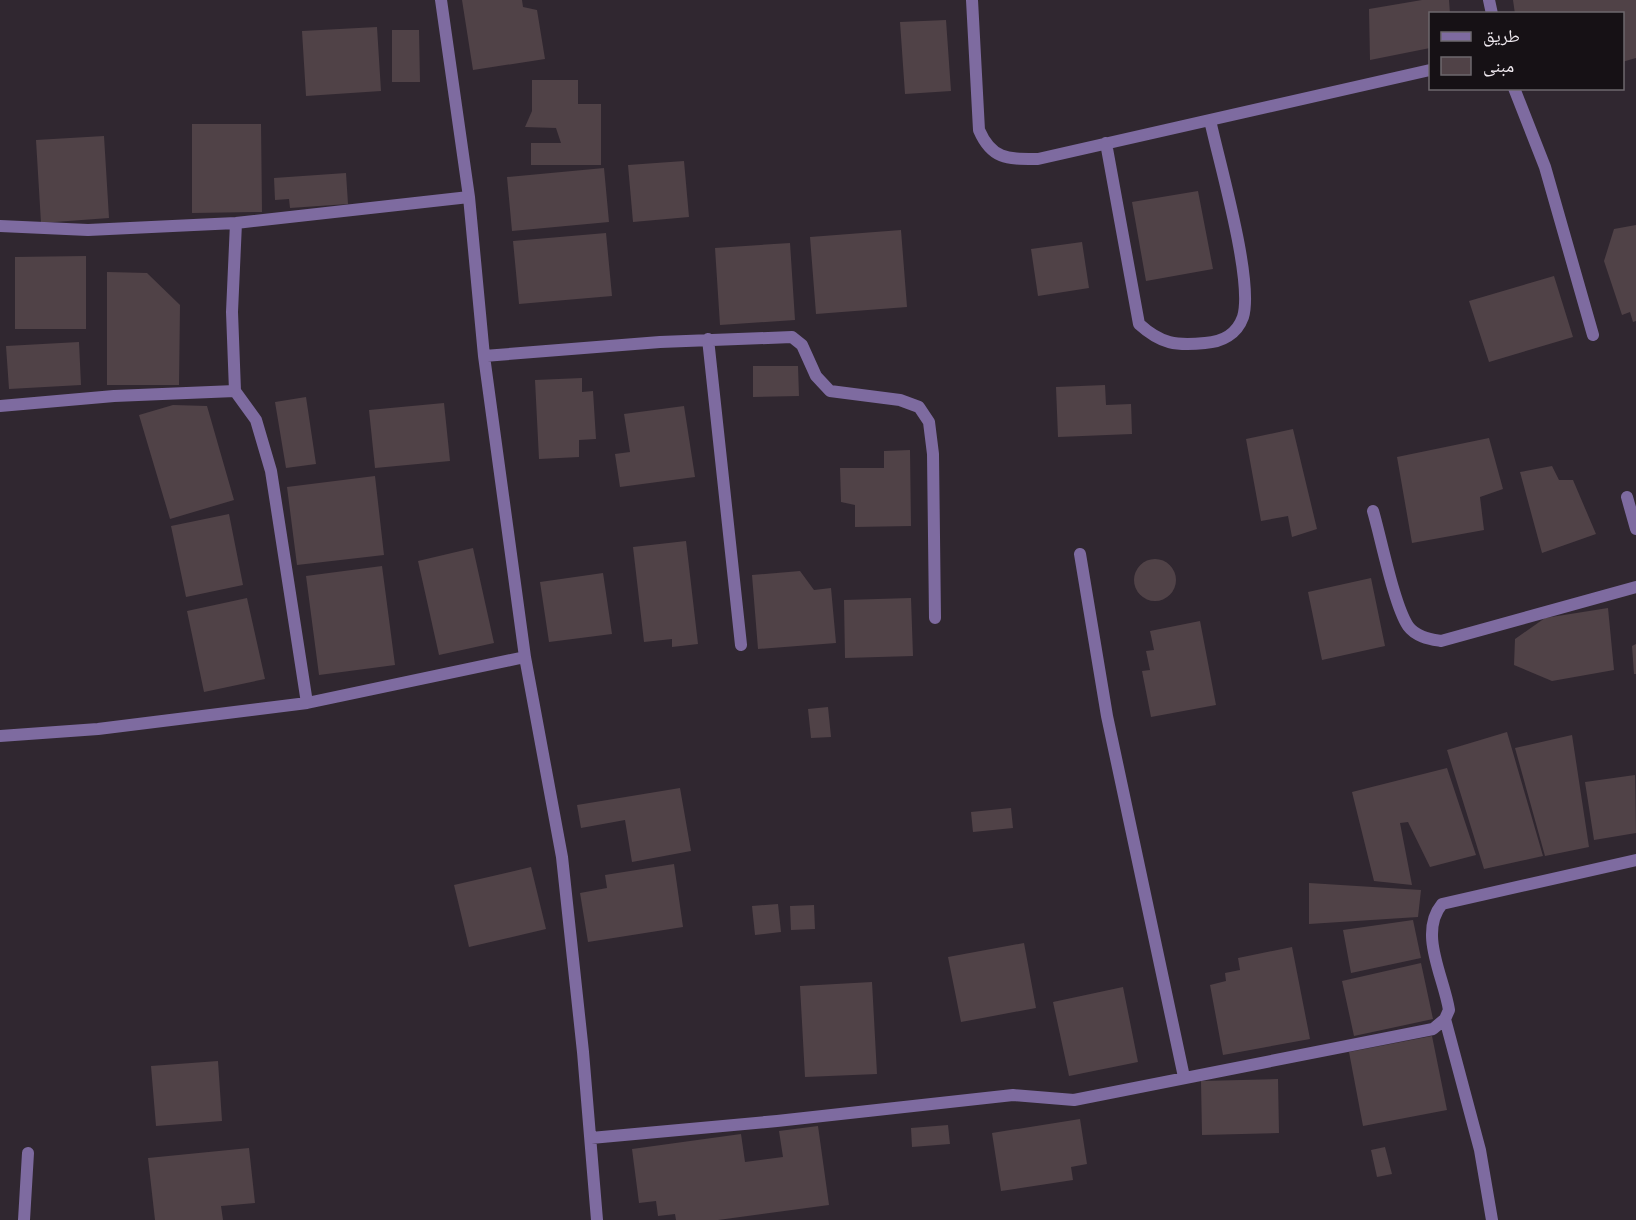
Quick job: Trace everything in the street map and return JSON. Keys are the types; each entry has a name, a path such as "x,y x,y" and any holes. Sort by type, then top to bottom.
{"street":[{"path":"441,0 469,197 484,356 525,657 562,858 591,1138 597,1220"},
{"path":"972,0 979,130 986,145 999,156 1018,159 1038,159 1429,70"},
{"path":"1515,90 1545,167 1593,335"},
{"path":"1106,143 1139,324 1155,338 1182,345 1218,342 1235,332 1243,316 1247,288 1210,120"},
{"path":"0,226 88,230 236,223 469,197"},
{"path":"236,223 232,312 235,391 256,420 271,471 308,703"},
{"path":"484,356 708,339 792,337 802,345 816,376 830,391 900,400 919,407 929,422 933,454 935,618"},
{"path":"708,339 741,645"},
{"path":"0,406 114,396 235,391"},
{"path":"1627,497 1636,529"},
{"path":"1373,511 1401,607 1409,627 1420,636 1441,641 1636,587"},
{"path":"1080,554 1107,716 1184,1077"},
{"path":"0,736 98,729 308,703 525,657"},
{"path":"591,1138 777,1121 1013,1095 1074,1100 1433,1029 1445,1019 1449,1010 1431,928 1434,913 1443,904 1636,860"},
{"path":"1445,1019 1480,1150 1492,1220"},
{"path":"24,1220 28,1153"}],"building":[{"path":"462,0 522,0 523,7 537,10 545,59 473,70"},
{"path":"1422,0 1449,0 1450,12 1429,12 1429,48 1370,60 1369,9"},
{"path":"1513,0 1636,0 1636,58 1624,61 1624,12 1515,12"},
{"path":"946,20 951,91 905,94 900,22"},
{"path":"377,27 381,91 306,96 302,31"},
{"path":"392,30 419,30 420,82 392,82"},
{"path":"532,80 578,80 578,104 601,104 601,165 531,165 531,143 561,143 556,128 525,127 532,111"},
{"path":"192,124 261,124 262,212 192,213"},
{"path":"104,136 109,218 41,223 36,140"},
{"path":"684,161 689,217 633,222 628,165"},
{"path":"604,168 609,222 512,231 507,177"},
{"path":"346,173 348,204 290,208 289,199 275,200 274,178"},
{"path":"1198,191 1213,269 1146,281 1132,202"},
{"path":"1636,225 1636,321 1633,322 1630,312 1622,315 1604,261 1614,229"},
{"path":"901,230 907,307 816,314 810,237"},
{"path":"606,233 612,296 519,304 513,241"},
{"path":"1082,242 1089,288 1038,296 1031,249"},
{"path":"790,243 795,320 720,325 715,248"},
{"path":"86,256 86,329 15,329 15,257"},
{"path":"107,272 147,273 180,305 179,385 107,385"},
{"path":"1554,276 1573,337 1489,362 1469,301"},
{"path":"79,342 81,385 9,389 6,346"},
{"path":"753,366 798,366 799,396 753,397"},
{"path":"582,378 582,392 593,391 596,439 579,440 579,457 539,459 535,380"},
{"path":"1105,385 1106,405 1131,404 1132,434 1058,437 1056,387"},
{"path":"306,397 316,464 286,468 275,402"},
{"path":"444,403 450,461 375,468 369,410"},
{"path":"173,405 207,406 234,500 170,519 139,415"},
{"path":"684,406 695,477 620,487 615,454 630,452 624,414"},
{"path":"1293,429 1317,529 1292,537 1288,516 1261,521 1246,439"},
{"path":"1489,438 1503,489 1480,497 1484,530 1412,543 1397,457"},
{"path":"910,450 911,526 855,527 855,505 841,502 840,468 884,468 884,451"},
{"path":"1552,466 1559,480 1573,480 1596,534 1542,553 1520,472"},
{"path":"375,476 384,555 297,565 287,487"},
{"path":"229,514 243,585 186,597 171,526"},
{"path":"686,541 698,644 672,647 672,639 644,642 633,547"},
{"path":"473,548 494,643 439,655 418,561"},
{"path":"1155,559 1163,560 1170,565 1175,572 1175,588 1170,595 1163,600 1155,601 1147,600 1140,595 1135,588 1134,580 1135,572 1140,565 1147,560"},
{"path":"382,566 395,665 319,675 306,576"},
{"path":"800,571 814,590 831,588 836,643 758,649 752,575"},
{"path":"603,573 612,634 549,642 540,582"},
{"path":"1371,578 1385,646 1322,660 1308,592"},
{"path":"247,598 265,679 204,692 187,611"},
{"path":"911,598 913,656 845,658 844,600"},
{"path":"1608,608 1614,670 1552,681 1514,665 1515,639 1545,618"},
{"path":"1200,621 1216,705 1151,717 1142,671 1150,670 1146,651 1154,650 1150,631"},
{"path":"1636,644 1636,674 1634,674 1632,646"},
{"path":"828,707 831,737 811,738 808,709"},
{"path":"1507,732 1543,856 1484,869 1447,750"},
{"path":"1572,735 1589,847 1545,856 1515,748"},
{"path":"1447,768 1476,855 1430,867 1408,822 1400,823 1412,885 1374,881 1352,792"},
{"path":"1635,775 1636,833 1594,840 1585,782"},
{"path":"680,788 691,851 632,862 625,820 581,828 577,805"},
{"path":"1011,808 1013,828 973,832 971,812"},
{"path":"674,864 683,927 588,942 580,893 607,888 605,875"},
{"path":"531,867 546,929 469,947 454,885"},
{"path":"1309,883 1421,890 1418,917 1309,924"},
{"path":"778,904 781,932 755,935 752,906"},
{"path":"814,905 815,929 791,930 790,906"},
{"path":"1413,920 1421,958 1351,973 1343,930"},
{"path":"1024,943 1036,1008 961,1022 948,957"},
{"path":"1292,947 1310,1039 1223,1055 1210,985 1226,981 1225,973 1240,970 1238,958"},
{"path":"1421,963 1433,1019 1354,1036 1342,981"},
{"path":"872,982 877,1074 805,1077 800,986"},
{"path":"1123,987 1138,1062 1069,1076 1053,1002"},
{"path":"1432,1036 1447,1110 1363,1126 1349,1052"},
{"path":"218,1061 222,1121 156,1126 151,1066"},
{"path":"1278,1079 1279,1133 1202,1135 1201,1081"},
{"path":"1080,1119 1087,1164 1071,1167 1073,1180 1001,1191 992,1133"},
{"path":"948,1125 950,1144 912,1147 911,1128"},
{"path":"818,1126 829,1205 718,1220 676,1220 675,1214 658,1216 656,1201 639,1203 632,1149 741,1134 745,1162 783,1157 779,1131"},
{"path":"1385,1147 1392,1174 1377,1177 1371,1150"},
{"path":"249,1148 255,1203 221,1206 223,1220 155,1220 148,1158"}]}
